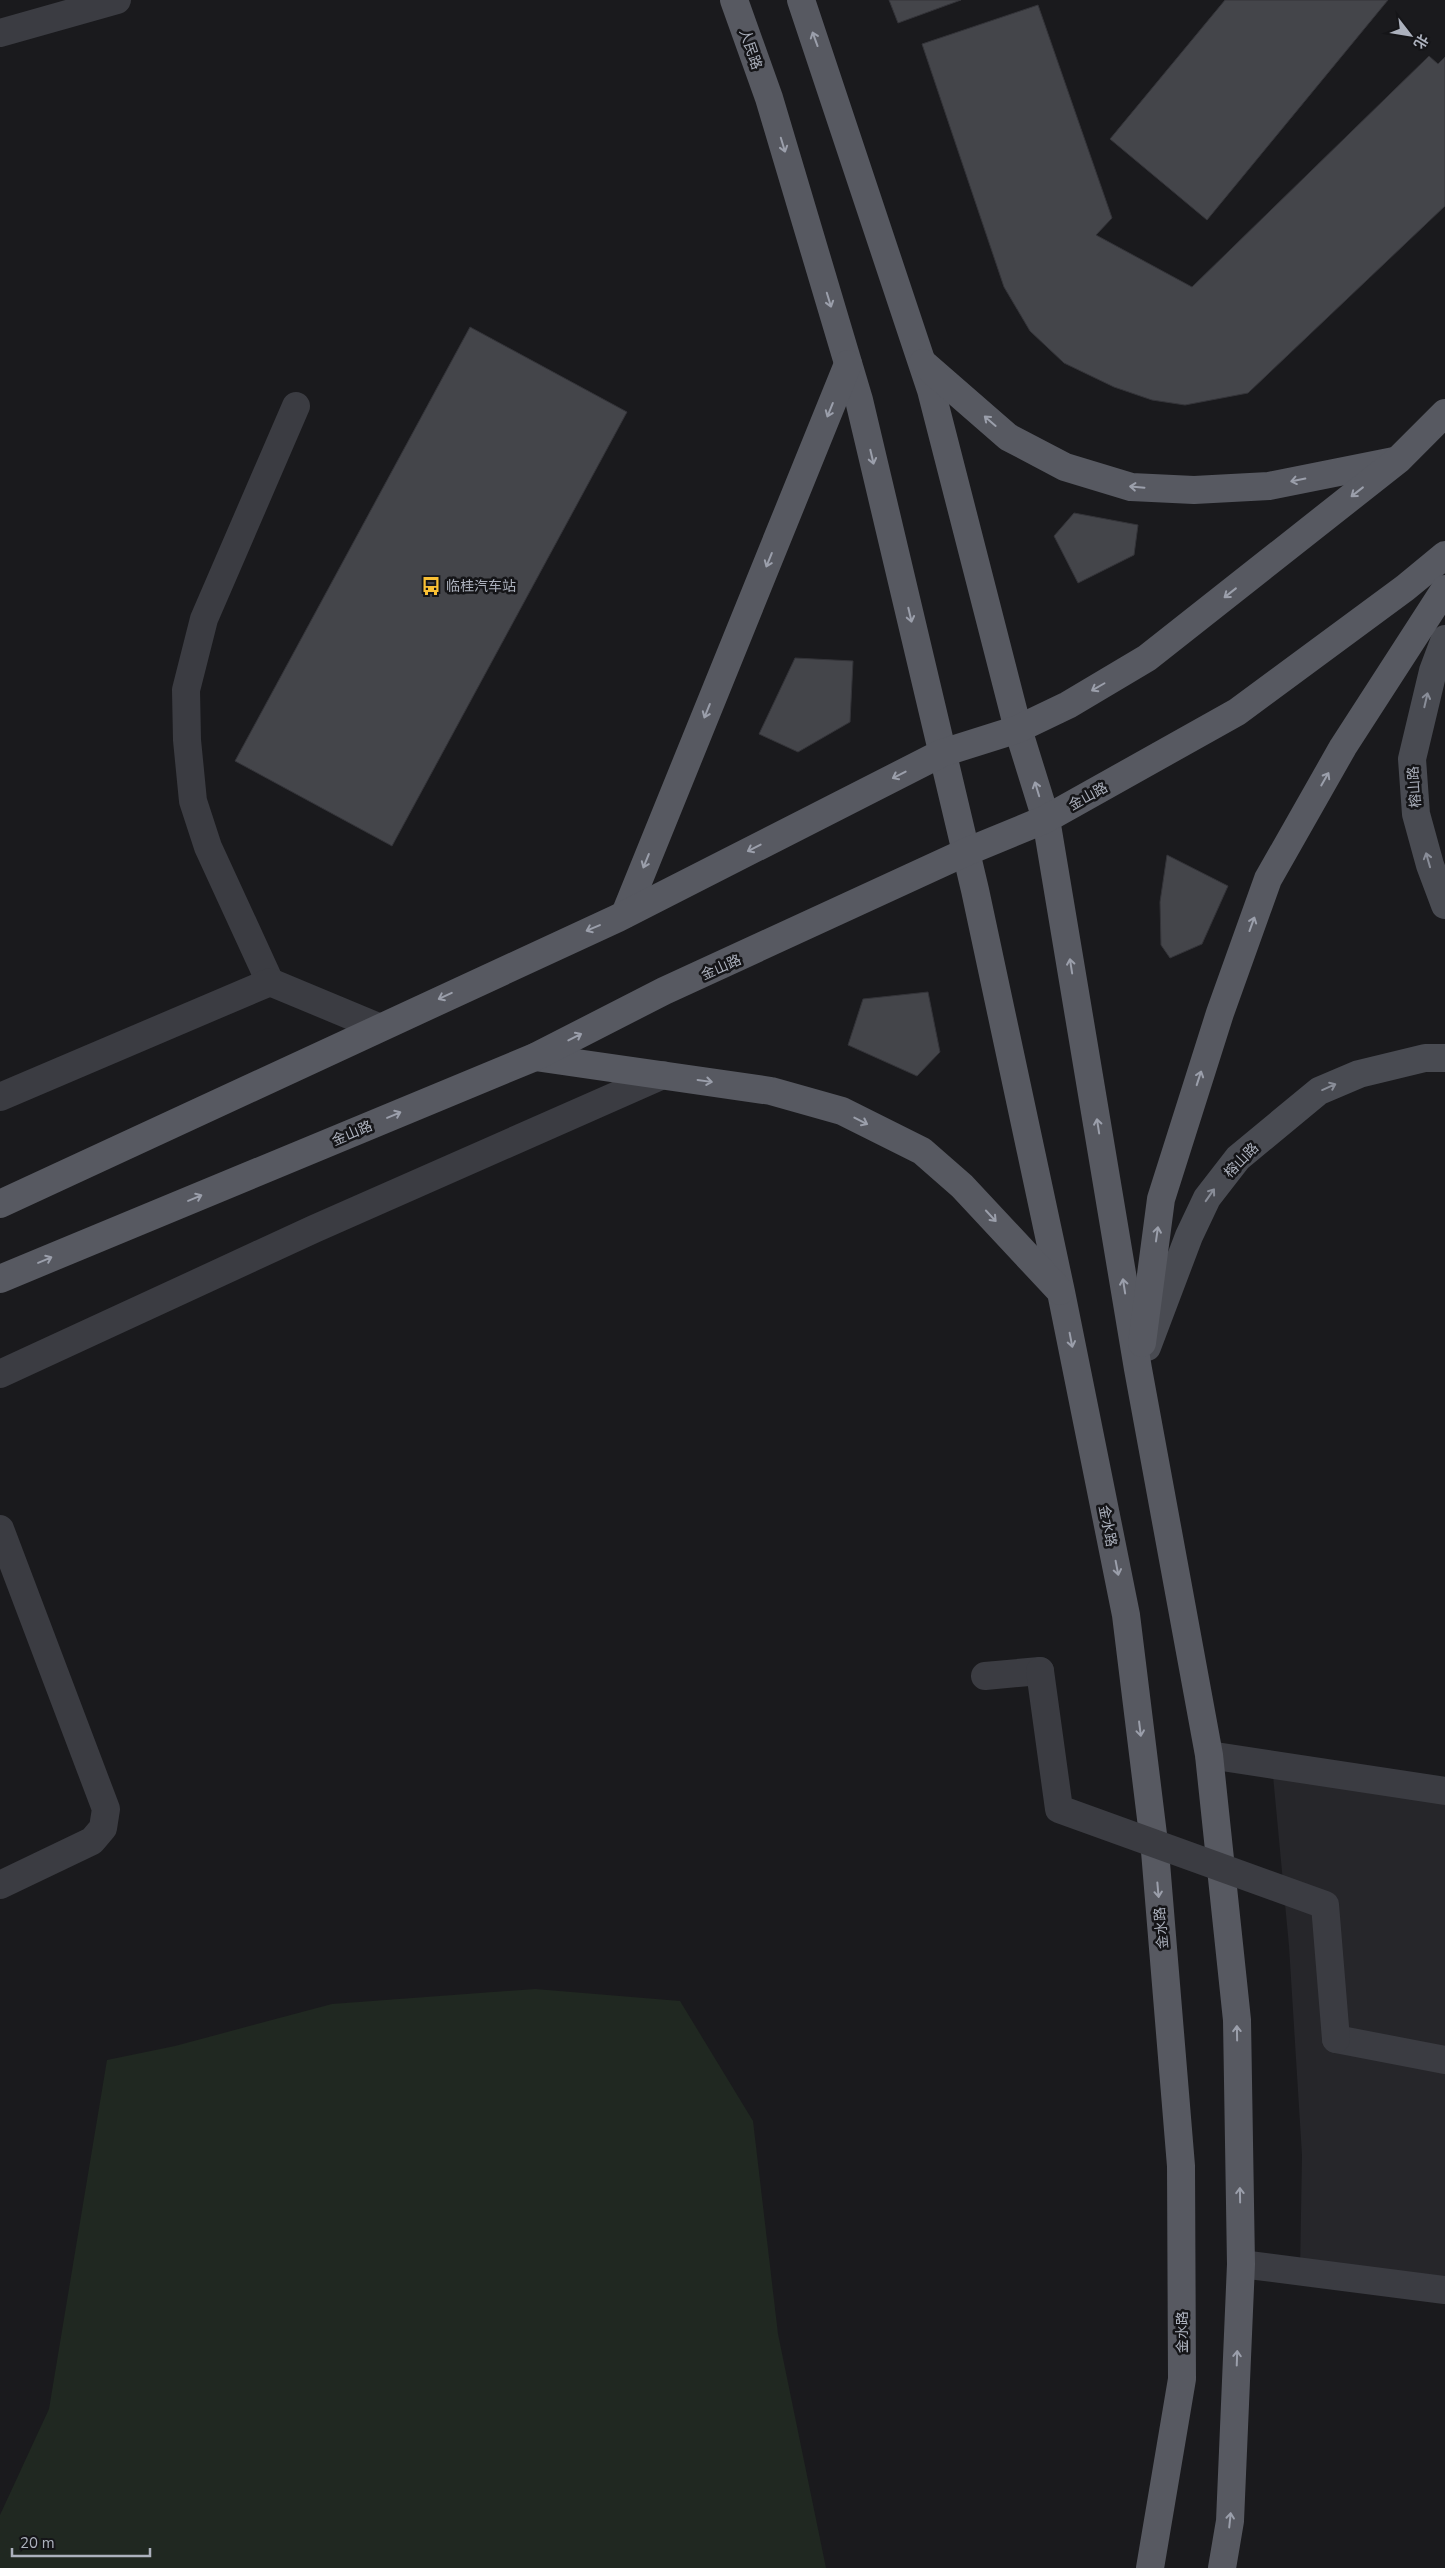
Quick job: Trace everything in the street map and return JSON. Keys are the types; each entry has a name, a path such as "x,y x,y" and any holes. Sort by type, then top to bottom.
{"main road":[{"name":"人民路","path":"734,0 769,98 859,400 942,753"},
{"path":"801,0 923,363 1018,729 1046,819 1138,1369 1209,1755 1237,2020 1241,2264 1230,2521 1222,2568"},
{"path":"923,363 1008,437 1065,467 1131,486 1194,490 1270,486 1398,460"},
{"path":"625,914 848,364"},
{"path":"0,1204 625,914 942,753 1018,729 1068,705 1148,658 1398,460 1445,413"},
{"name":"金山路","path":"0,1278 535,1057 664,991 966,852 1046,819 1237,712 1405,588 1445,554"},
{"path":"1138,1369 1161,1199 1220,1013 1268,879 1344,747 1445,589"},
{"name":"榕山路","path":"1445,639 1433,670 1412,759 1416,814 1430,865 1445,905"},
{"name":"金水路","path":"942,753 966,852 1061,1292 1126,1615 1155,1851 1181,2166 1182,2379 1150,2568"},
{"path":"535,1057 780,1093 842,1111 922,1151 962,1186 1061,1292"},
{"name":"榕山路","path":"1138,1369 1189,1236 1207,1198 1238,1158 1319,1091 1359,1074 1425,1058 1445,1058"}],"street":[{"path":"0,33 117,0"},
{"path":"296,406 204,619 186,690 187,740 193,801 208,847 270,982 378,1027"},
{"path":"0,1098 270,982"},
{"path":"0,1374 314,1229 662,1075"},
{"path":"0,1529 106,1809 103,1828 92,1841 0,1885"},
{"path":"985,1676 1040,1671 1059,1809 1325,1905 1336,2039 1445,2060"},
{"path":"1209,1755 1445,1791"},
{"path":"1241,2264 1445,2290"}],"shaded area":[{"path":"1272,1765 1445,1791 1445,2290 1300,2272 1302,2155 1289,1946"},
{"path":"535,1989 680,2001 753,2121 778,2334 826,2568 0,2568 0,2515 49,2409 107,2060 175,2046 332,2004"}],"building":[{"path":"889,0 961,0 898,23"},
{"path":"1225,0 1388,0 1207,220 1110,139"},
{"path":"1038,5 1112,218 1096,235 1192,287 1429,56 1438,64 1445,57 1445,206 1248,393 1185,405 1152,400 1114,387 1064,363 1030,331 1004,287 922,44"},
{"name":"临桂汽车站","path":"470,327 627,412 392,846 235,761"},
{"path":"1074,513 1138,525 1134,555 1078,583 1054,536"},
{"path":"795,658 853,661 850,722 798,752 759,734"},
{"path":"1167,855 1228,886 1202,944 1170,958 1161,945 1160,902"},
{"path":"928,992 940,1052 917,1076 848,1045 863,999"}],"place":[{"name":"临桂汽车站","path":"431,586"}]}
